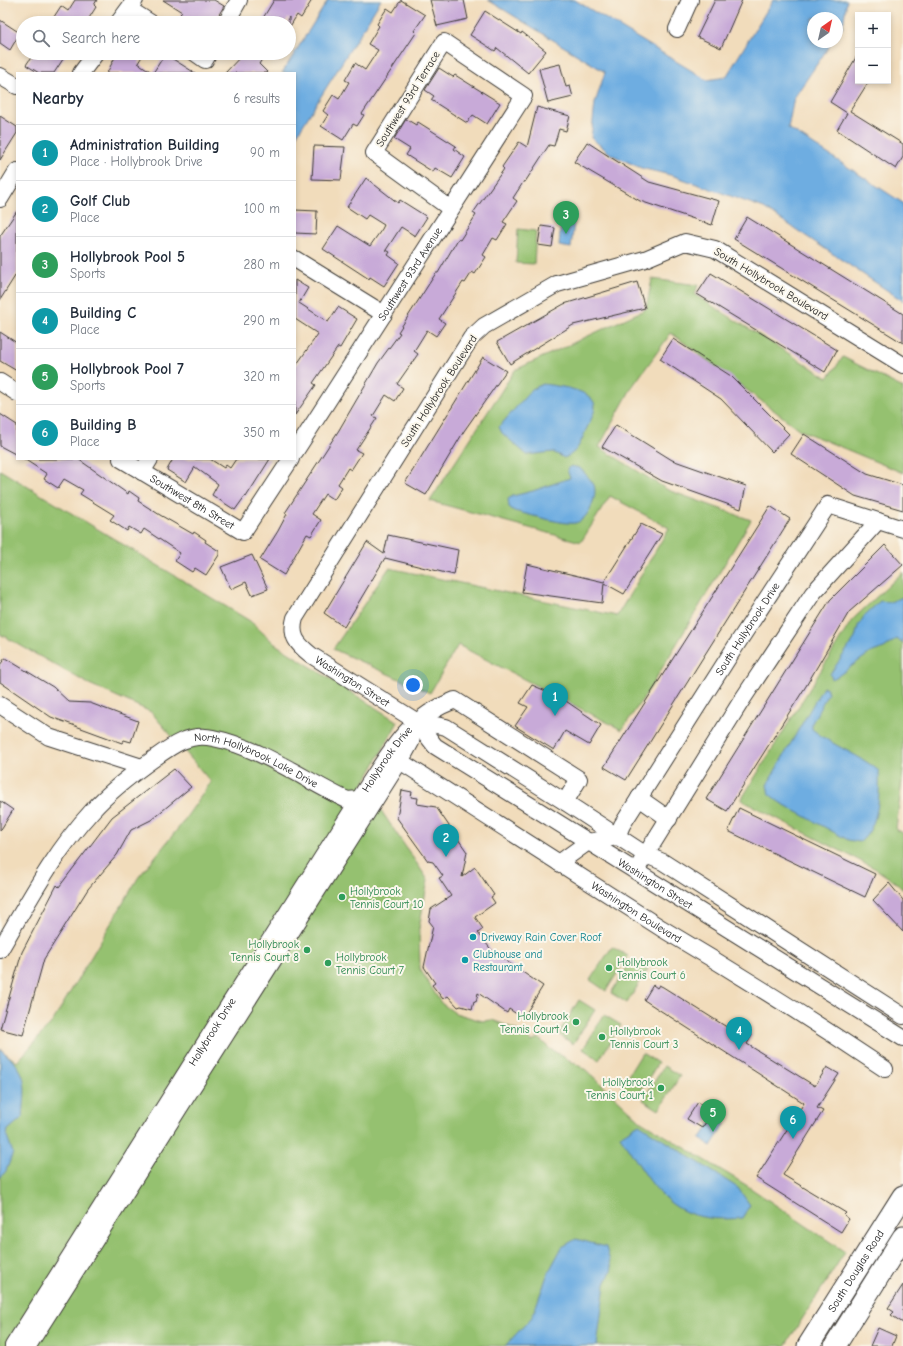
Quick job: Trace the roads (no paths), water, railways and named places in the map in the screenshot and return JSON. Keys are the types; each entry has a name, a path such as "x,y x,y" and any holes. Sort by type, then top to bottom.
{"main road":[{"name":"South Douglas Road","path":"808,1346 903,1196"},
{"name":"South Douglas Road","path":"835,1346 903,1237"}],"street":[{"path":"230,16 239,0"},
{"path":"677,29 690,0"},
{"path":"123,16 132,4 143,16"},
{"name":"Southwest 93rd Avenue","path":"296,450 524,96 444,42 442,44"},
{"name":"Southwest 93rd Terrace","path":"442,44 374,153 451,208"},
{"path":"82,72 91,60"},
{"path":"0,76 16,85"},
{"path":"0,199 16,173"},
{"name":"South Hollybrook Boulevard","path":"293,635 295,618 471,338 484,326 557,284 645,259 685,242 715,249 903,365"},
{"path":"296,260 384,314"},
{"path":"0,382 16,392"},
{"name":"Southwest 8th Street","path":"125,460 146,466 244,532 289,460"},
{"name":"South Hollybrook Drive","path":"617,837 639,798 828,505 903,530"},
{"path":"636,870 740,703 813,593 878,522"},
{"name":"Washington Street","path":"293,635 298,644 311,655 416,721 435,746 903,1038"},
{"name":"Hollybrook Drive","path":"13,1346 394,757 402,736 416,721 441,705 455,700 579,779 565,802"},
{"path":"0,705 49,737 142,767"},
{"name":"Washington Street","path":"416,721 446,727 565,802 617,837 646,855 663,862 899,1013"},
{"name":"North Hollybrook Lake Drive","path":"0,950 34,891 56,858 92,811 142,767 178,742 200,736 212,738 255,753 347,800 365,802"},
{"name":"Washington Boulevard","path":"394,757 672,934 825,1029 885,1069"},
{"path":"639,798 669,819"},
{"name":"Hollybrook Drive","path":"28,1346 365,802"},
{"path":"560,863 588,842 617,837"},
{"path":"886,1028 899,1013"}],"water":[{"path":"328,0 381,0 296,136 296,72 283,72 290,60 296,60 296,51"},
{"path":"488,0 575,0 707,80 726,77 773,0 847,0 843,26 843,12 807,12 807,48 828,48 794,98 788,128 903,203 903,301 764,208 674,176 641,168 612,155 591,138 595,103 605,72"},
{"path":"561,220 574,222 571,248 559,246"},
{"path":"543,384 565,387 581,392 593,400 595,406 593,416 580,444 572,454 564,458 553,452 527,455 502,433 499,427 532,389"},
{"path":"571,466 580,468 593,483 595,490 591,507 588,513 580,521 570,523 554,521 514,511 509,507 508,499 513,496 533,491 570,478 567,469"},
{"path":"903,597 903,644 897,639 884,648 870,653 832,679 830,674 855,638 858,626 865,615 880,601 890,602"},
{"path":"823,687 827,688 828,693 812,723 812,729 879,771 879,790 875,819 866,836 860,842 848,840 779,802 769,794 767,785"},
{"path":"0,1049 16,1064 21,1071 24,1078 25,1095 23,1117 8,1130 7,1136 13,1153 6,1171 0,1178"},
{"path":"715,1117 725,1124 711,1146 700,1139"},
{"path":"639,1124 738,1188 750,1205 742,1218 717,1219 697,1216 680,1209 667,1200 655,1187 620,1136"},
{"path":"576,1239 606,1247 612,1269 605,1284 597,1346 505,1346 532,1317 548,1273 562,1247"}],"place":[{"name":"Hollybrook Pool 5","path":"566,234"},
{"name":"Administration Building","path":"555,716"},
{"name":"Golf Club","path":"446,857"},
{"name":"Hollybrook Tennis Court 10","path":"342,897"},
{"name":"Driveway Rain Cover Roof","path":"473,937"},
{"name":"Hollybrook Tennis Court 8","path":"307,950"},
{"name":"Clubhouse and Restaurant","path":"465,960"},
{"name":"Hollybrook Tennis Court 7","path":"328,963"},
{"name":"Hollybrook Tennis Court 6","path":"609,968"},
{"name":"Hollybrook Tennis Court 4","path":"576,1022"},
{"name":"Hollybrook Tennis Court 3","path":"602,1037"},
{"name":"Building C","path":"739,1050"},
{"name":"Hollybrook Tennis Court 1","path":"661,1088"},
{"name":"Hollybrook Pool 7","path":"713,1132"},
{"name":"Building B","path":"793,1139"}]}
